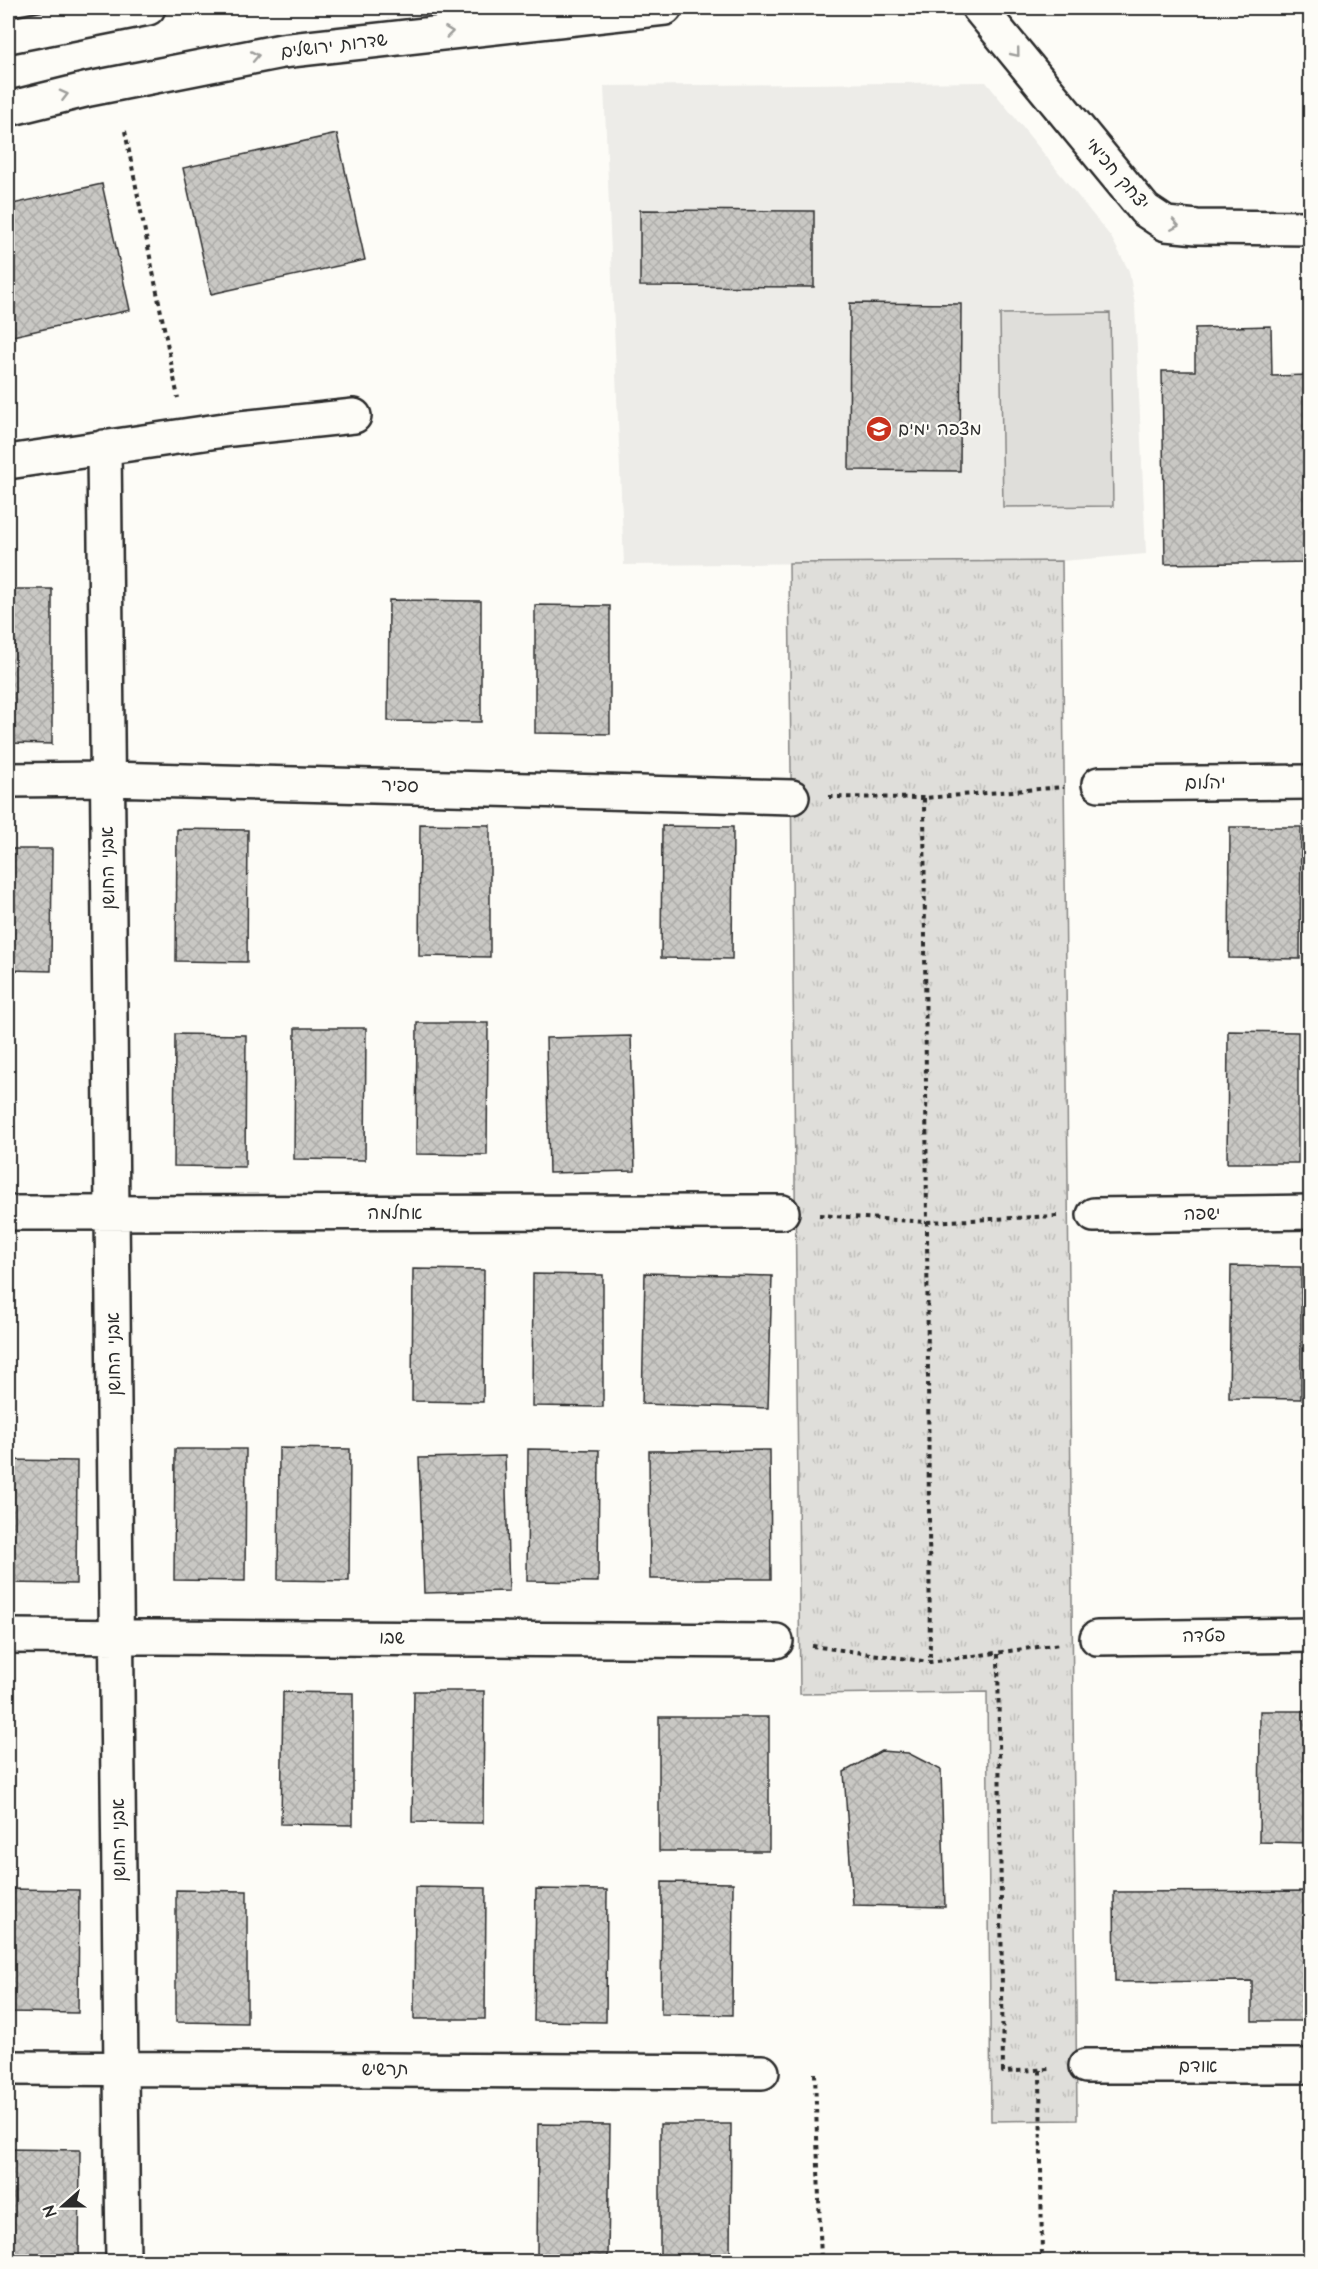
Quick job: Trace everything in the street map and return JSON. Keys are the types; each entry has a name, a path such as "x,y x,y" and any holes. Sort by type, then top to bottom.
{"street":[{"path":"8,36 148,8"},
{"name":"שדרות ירושלים","path":"8,109 89,89 282,51 664,8"},
{"name":"יצחק חכימי","path":"979,8 1145,210 1166,224 1197,227 1311,228"},
{"path":"8,462 186,436 354,416"},
{"name":"אבני החושן","path":"104,447 123,2262"},
{"name":"ספיר","path":"8,780 107,779 792,797"},
{"name":"יהלום","path":"1100,784 1311,782"},
{"name":"אחלמה","path":"8,1213 782,1212"},
{"name":"ישפה","path":"1094,1215 1311,1212"},
{"name":"פטדה","path":"1097,1638 1311,1635"},
{"name":"שבו","path":"8,1636 776,1641"},
{"name":"אודם","path":"1086,2066 1311,2066"},
{"name":"תרשיש","path":"8,2068 762,2072"}],"path":[{"path":"125,131 186,436"},
{"path":"792,797 924,798 1100,784"},
{"path":"924,798 930,1662"},
{"path":"782,1212 927,1222 1094,1215"},
{"path":"776,1641 930,1662 1097,1638"},
{"path":"998,1654 1003,2072 1086,2066"},
{"path":"1040,2070 1042,2262"},
{"path":"815,2073 821,2262"}],"shaded area":[{"name":"מצפה ימים","path":"986,82 1111,237 1129,271 1135,305 1146,554 1062,561 624,565 604,86"}],"green space":[{"path":"1110,313 1113,506 1003,507 1000,314"},
{"path":"1062,561 1077,2120 991,2121 987,1692 800,1694 789,563"}],"building":[{"path":"337,134 365,260 211,294 183,168"},
{"path":"102,184 130,310 8,337 8,205"},
{"path":"640,210 814,211 814,287 640,286"},
{"path":"850,303 961,304 960,471 849,470"},
{"path":"1271,326 1272,376 1310,375 1310,562 1165,564 1162,371 1195,371 1195,328"},
{"path":"8,589 52,589 52,744 8,743"},
{"path":"389,600 481,601 481,722 388,721"},
{"path":"535,605 610,606 610,734 535,733"},
{"path":"420,824 490,825 490,957 419,956"},
{"path":"662,826 733,827 732,959 661,958"},
{"path":"1230,827 1301,827 1300,959 1229,958"},
{"path":"177,829 248,830 247,962 176,961"},
{"path":"8,849 52,849 51,971 8,970"},
{"path":"417,1023 488,1023 487,1155 416,1154"},
{"path":"295,1028 366,1028 365,1160 294,1159"},
{"path":"1228,1031 1298,1032 1298,1163 1227,1163"},
{"path":"175,1034 246,1035 245,1167 174,1166"},
{"path":"631,1036 635,1171 549,1173 546,1038"},
{"path":"1231,1266 1301,1267 1301,1399 1229,1398"},
{"path":"413,1269 484,1270 483,1402 412,1401"},
{"path":"645,1273 772,1276 768,1408 642,1404"},
{"path":"533,1274 603,1275 603,1407 532,1406"},
{"path":"279,1448 350,1449 349,1581 278,1580"},
{"path":"175,1449 246,1449 245,1581 174,1580"},
{"path":"528,1449 599,1450 598,1582 527,1581"},
{"path":"770,1450 771,1579 650,1579 649,1451"},
{"path":"505,1456 509,1591 424,1593 419,1458"},
{"path":"8,1460 77,1461 76,1584 8,1583"},
{"path":"414,1691 484,1691 483,1823 412,1822"},
{"path":"283,1692 353,1693 353,1825 281,1824"},
{"path":"1260,1711 1310,1711 1310,1843 1259,1842"},
{"path":"659,1717 769,1717 769,1851 659,1851"},
{"path":"881,1751 908,1753 941,1770 945,1907 853,1905 844,1772"},
{"path":"662,1882 733,1883 732,2015 661,2014"},
{"path":"415,1887 486,1888 485,2019 414,2019"},
{"path":"8,1889 79,1890 78,2013 8,2012"},
{"path":"536,1889 607,1890 606,2022 534,2021"},
{"path":"176,1890 247,1891 247,2023 176,2022"},
{"path":"1310,1891 1310,2021 1252,2021 1252,1981 1115,1982 1114,1892"},
{"path":"538,2124 610,2125 608,2257 537,2256"},
{"path":"660,2124 731,2124 730,2257 660,2255"},
{"path":"8,2149 80,2150 79,2262 8,2262"}],"place":[{"name":"מצפה ימים","path":"879,429"}]}
